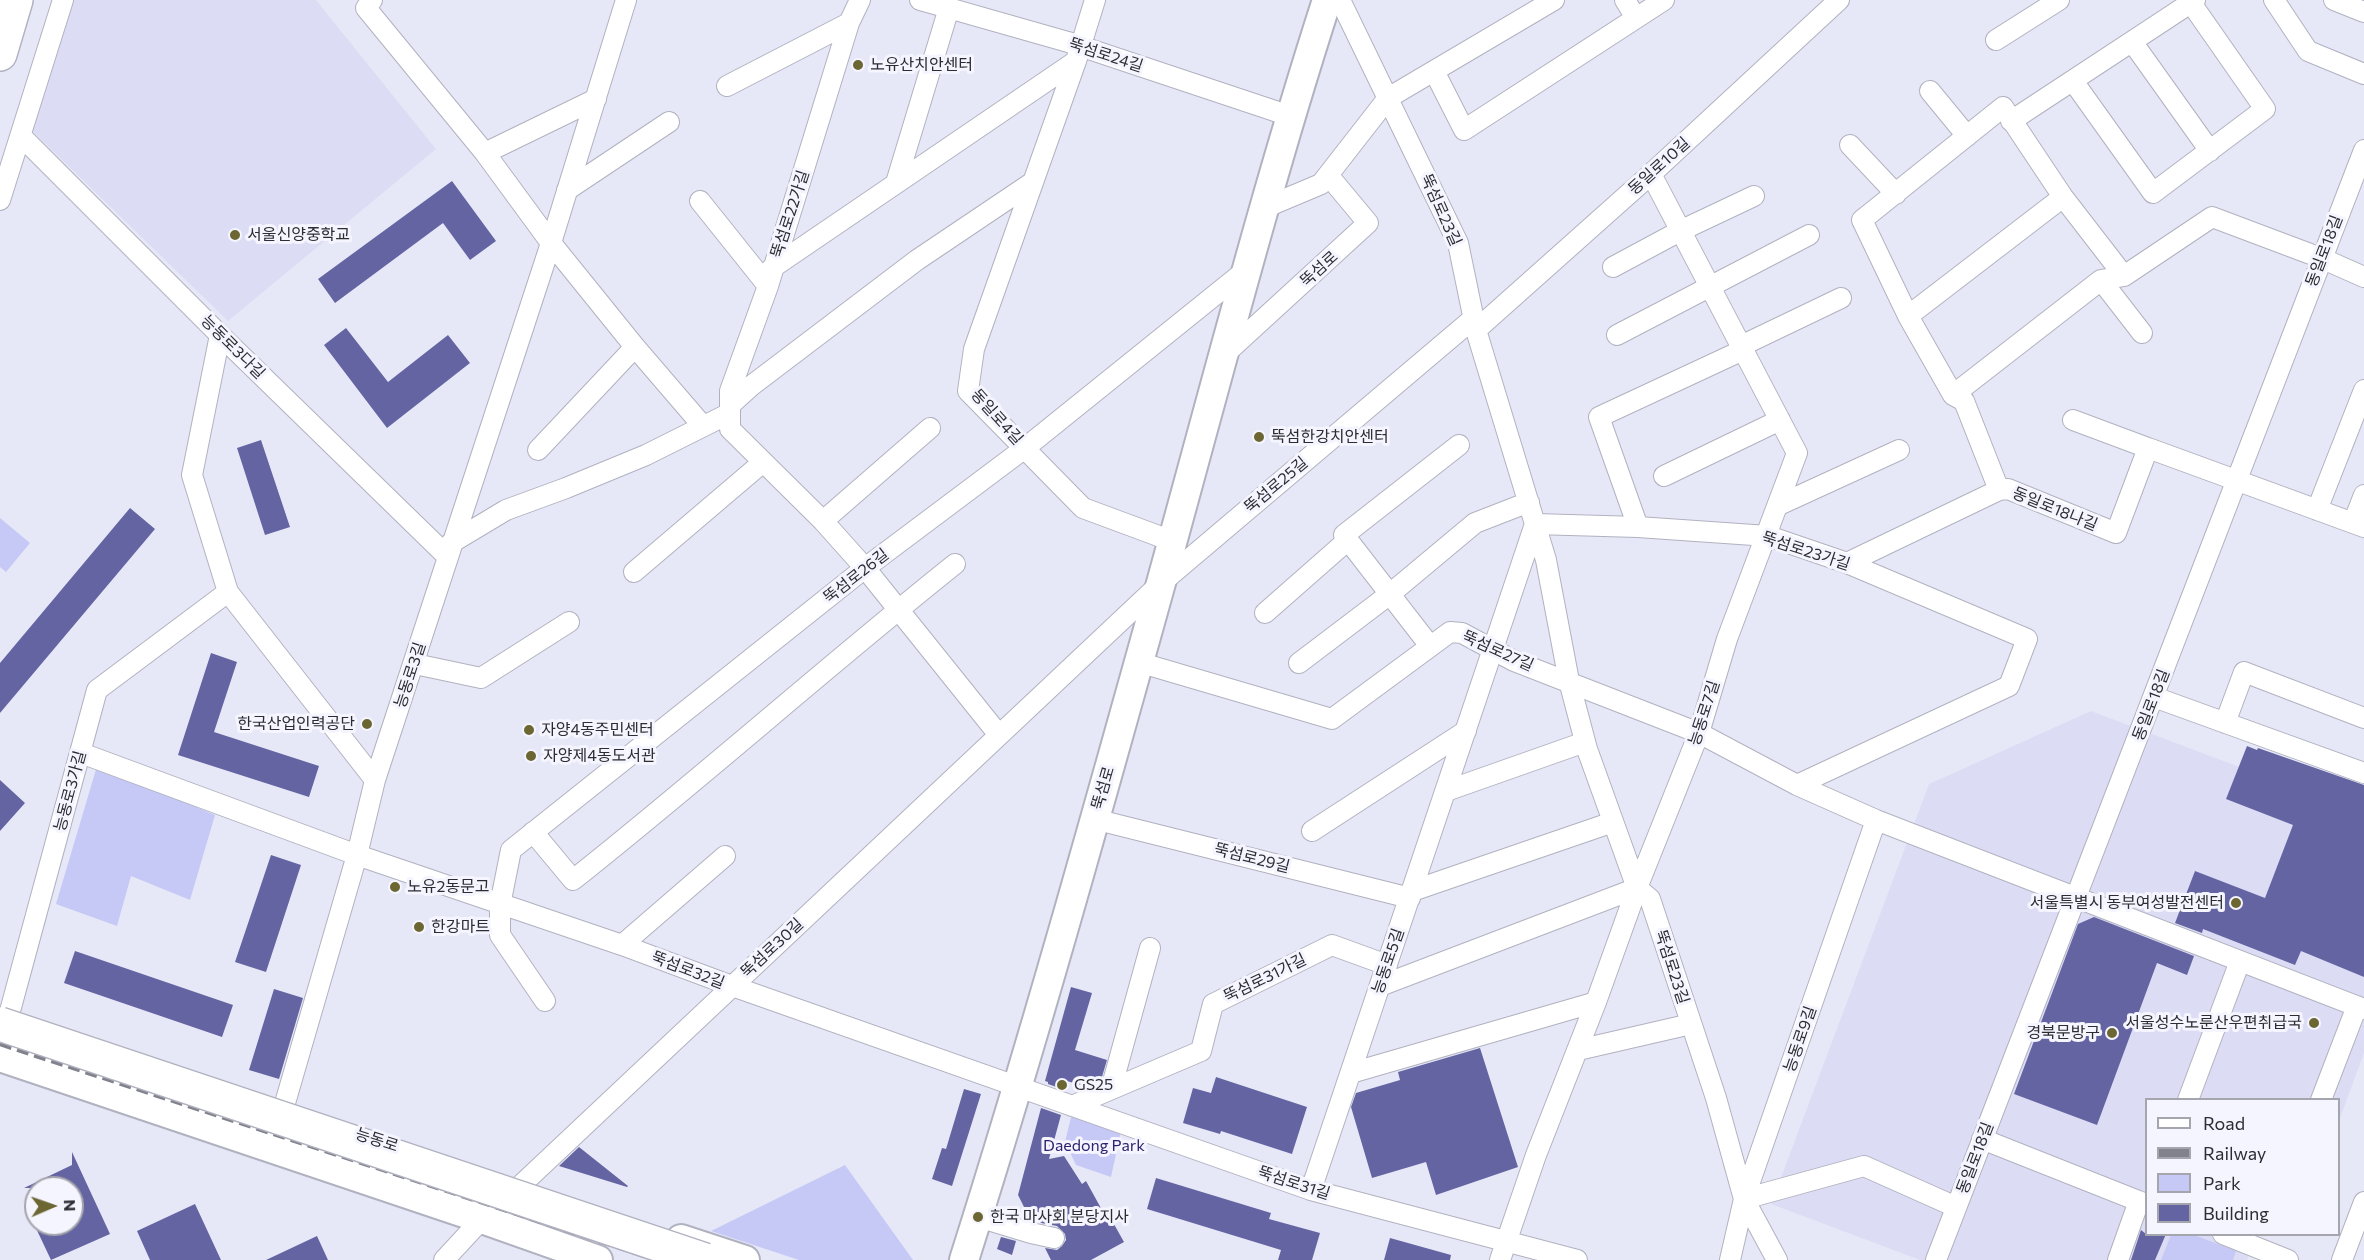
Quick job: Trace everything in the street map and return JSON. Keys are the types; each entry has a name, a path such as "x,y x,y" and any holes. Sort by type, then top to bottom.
{"highway":[{"path":"0,54 16,0"},
{"path":"2,1031 665,1260"},
{"path":"2,1031 705,1260"}],"main road":[{"name":"뚝섬로","path":"964,1260 1018,1086 1161,583 1246,270 1290,116 1327,0"},
{"name":"능동로","path":"2,1031 283,1110 745,1260"},
{"path":"0,1057 598,1260"}],"street":[{"path":"0,200 63,0"},
{"name":"능동로3길","path":"283,1110 357,855 375,780 551,243 626,0"},
{"name":"뚝섬로22가길","path":"730,416 730,391 770,277 849,23 860,0"},
{"name":"뚝섬로24길","path":"920,0 949,8 1078,54 1290,116"},
{"name":"동일로4길","path":"1095,0 974,349 968,391 1083,508 1172,541"},
{"name":"뚝섬로23길","path":"1340,0 1458,243 1475,324 1546,561 1569,681 1585,742 1637,888 1650,898 1716,1098 1744,1199 1777,1260"},
{"path":"1264,208 1321,184 1388,98 1554,0"},
{"path":"1625,0 1636,18"},
{"path":"1434,70 1464,130 1664,0"},
{"name":"동일로10길","path":"1475,324 1651,174 1839,0"},
{"path":"1996,40 2059,0"},
{"path":"2274,0 2308,51 2364,74"},
{"path":"2334,0 2364,12"},
{"path":"2011,121 2193,2 2265,109 2153,193 2073,81"},
{"path":"369,4 485,153 551,243 702,425"},
{"path":"896,183 949,8"},
{"path":"727,86 849,23"},
{"path":"2133,43 2210,151"},
{"path":"700,201 770,277 896,183 1078,54"},
{"path":"1930,91 1967,136"},
{"path":"485,153 596,99"},
{"path":"1999,490 1964,400 1953,395 1908,316 1862,220 2002,107 2063,196 2124,276"},
{"path":"567,190 669,122"},
{"name":"능동로3다길","path":"21,136 220,335 449,549"},
{"path":"1850,144 1896,194"},
{"name":"동일로18길","path":"1935,1260 2364,150"},
{"name":"능동로7길","path":"1500,1260 1536,1155 1578,1050 1637,888 1699,734 1727,639 1768,536 1797,453 1651,174"},
{"name":"뚝섬로","path":"1222,357 1368,224 1328,175"},
{"path":"449,549 506,510 566,489 645,455 702,425 730,416 751,386 917,260 1033,182"},
{"path":"1613,267 1680,231 1754,196"},
{"path":"1908,316 2063,196"},
{"path":"1953,395 2101,280 2124,276 2212,217 2321,258 2364,277"},
{"path":"1617,335 1809,236"},
{"name":"뚝섬로26길","path":"545,1001 500,935 500,905 511,850 865,568 1025,448 1246,270"},
{"path":"2101,280 2142,333"},
{"path":"1638,527 1599,417 1841,298"},
{"name":"뚝섬로25길","path":"1161,583 1475,324"},
{"path":"220,335 192,475 228,592 375,780"},
{"path":"538,450 635,347"},
{"path":"2317,510 2364,390"},
{"path":"730,416 762,463 823,521 865,568 999,735"},
{"path":"1664,477 1780,420"},
{"path":"2073,420 2358,525 2364,495"},
{"path":"823,521 930,428"},
{"path":"1430,646 1344,535 1459,445"},
{"name":"동일로18나길","path":"1847,563 1999,490 2008,489 2116,533 2148,448"},
{"path":"1779,505 1899,450"},
{"path":"634,573 762,463"},
{"path":"1299,663 1390,594 1475,523 1529,502"},
{"name":"뚝섬로23가길","path":"1535,524 1638,527 1768,536 1847,563 2027,639 2009,686 1797,785"},
{"name":"능동로5길","path":"1311,1190 1535,524"},
{"path":"1265,613 1348,540"},
{"path":"533,832 573,880 673,801 898,609 955,564"},
{"name":"뚝섬로30길","path":"520,1186 1161,583"},
{"name":"능동로3가길","path":"2,1031 98,690 228,592"},
{"path":"414,664 481,678 569,622"},
{"name":"뚝섬로27길","path":"1138,662 1332,719 1450,632 1462,633 1514,661 1699,734 1797,785 1876,820 2360,1008"},
{"path":"2225,723 2244,672 2364,718"},
{"path":"2154,697 2225,723 2362,766"},
{"path":"1312,831 1466,731"},
{"path":"1446,790 1585,742"},
{"name":"뚝섬로32길","path":"81,753 357,855 622,945 1018,1086"},
{"name":"뚝섬로29길","path":"1094,819 1411,895"},
{"name":"능동로9길","path":"1730,1260 1744,1199 1876,820"},
{"path":"1411,895 1612,822"},
{"path":"622,945 725,856"},
{"path":"1380,986 1637,888"},
{"name":"뚝섬로31가길","path":"1072,1106 1201,1051 1213,1004 1332,945 1387,965"},
{"path":"1111,1089 1150,948"},
{"path":"2189,1098 2240,962"},
{"path":"1351,1073 1596,1002"},
{"path":"2322,1098 2360,1008"},
{"path":"1578,1050 1691,1024"},
{"name":"뚝섬로31길","path":"1018,1086 1311,1190 1577,1260"},
{"path":"1982,1139 2143,1203 2118,1260"},
{"path":"1744,1199 1863,1166 1956,1207"},
{"path":"2342,1260 2364,1202"},
{"path":"978,1217 1054,1238"},
{"path":"444,1260 482,1219"},
{"path":"2233,1236 2267,1243 2288,1260"}],"shaded area":[{"name":"서울신양중학교","path":"60,0 316,0 436,149 228,321 26,125"},
{"path":"2091,711 2364,814 2364,1053 2340,1118 2340,1098 2145,1098 2145,1236 2257,1236 2247,1260 1920,1260 1771,1204 1929,784"}],"green space":[{"path":"0,518 30,543 6,572 0,567"},
{"path":"97,766 215,815 190,900 131,876 117,926 56,904"},
{"name":"Daedong Park","path":"1072,1113 1121,1131 1111,1177 1076,1165 1065,1142"},
{"path":"845,1165 913,1260 799,1260 711,1231"},
{"path":"2171,1236 2197,1236 2236,1251 2233,1260 2161,1260"}],"building":[{"path":"452,181 496,241 470,260 443,223 335,303 318,279"},
{"path":"346,328 388,382 448,335 470,363 387,428 324,345"},
{"path":"261,440 290,527 265,535 237,448"},
{"path":"130,508 155,529 0,713 0,663"},
{"path":"211,653 237,662 214,732 319,766 309,797 178,755"},
{"path":"2247,746 2364,785 2364,977 2301,951 2295,965 2203,929 2202,933 2175,923 2195,871 2265,898 2293,825 2226,799"},
{"path":"0,780 25,803 0,831"},
{"path":"271,855 301,865 266,972 235,962"},
{"path":"2094,917 2194,956 2187,975 2157,963 2097,1125 2014,1094 2078,924"},
{"path":"75,951 233,1005 222,1037 64,983"},
{"path":"1071,987 1092,993 1075,1050 1107,1060 1101,1080 1096,1078 1094,1084 1087,1087 1067,1081 1065,1090 1045,1081"},
{"path":"274,989 303,998 279,1079 249,1070"},
{"path":"1480,1048 1518,1167 1436,1195 1426,1162 1372,1178 1351,1107 1356,1093 1400,1080 1398,1072"},
{"path":"1216,1077 1307,1107 1292,1154 1221,1131 1220,1134 1183,1123 1193,1088 1211,1093"},
{"path":"964,1089 981,1094 952,1186 932,1179 942,1148 946,1149"},
{"path":"1041,1108 1061,1115 1049,1159 1064,1156 1082,1184 1086,1181 1107,1219 1110,1217 1124,1242 1091,1260 1051,1260 1045,1248 1057,1250 1066,1240 1065,1234 1057,1226 1031,1221 1018,1195"},
{"path":"579,1147 628,1186 559,1166"},
{"path":"72,1152 83,1176 49,1176 72,1165"},
{"path":"84,1178 110,1234 51,1260 40,1236 84,1236"},
{"path":"1156,1178 1271,1213 1269,1219 1320,1233 1312,1260 1278,1260 1281,1250 1147,1209"},
{"path":"195,1204 221,1260 150,1260 137,1231"},
{"path":"2141,1230 2145,1236 2165,1236 2155,1260 2131,1260"},
{"path":"317,1236 328,1260 266,1260"},
{"path":"1001,1237 1016,1241 1012,1255 997,1249"},
{"path":"1390,1238 1451,1255 1450,1260 1384,1260"}],"railway":[{"path":"0,1032 693,1260"},
{"path":"0,1044 657,1260"}],"place":[{"name":"노유산치안센터","path":"858,65"},
{"name":"서울신양중학교","path":"235,235"},
{"name":"뚝섬한강치안센터","path":"1259,437"},
{"name":"한국산업인력공단","path":"367,724"},
{"name":"자양4동주민센터","path":"529,730"},
{"name":"자양제4동도서관","path":"531,756"},
{"name":"노유2동문고","path":"395,887"},
{"name":"서울특별시 동부여성발전센터","path":"2236,903"},
{"name":"한강마트","path":"419,927"},
{"name":"서울성수노룬산우편취급국","path":"2314,1023"},
{"name":"경북문방구","path":"2112,1033"},
{"name":"GS25","path":"1062,1085"},
{"name":"한국 마사회 분당지사","path":"978,1217"}]}
